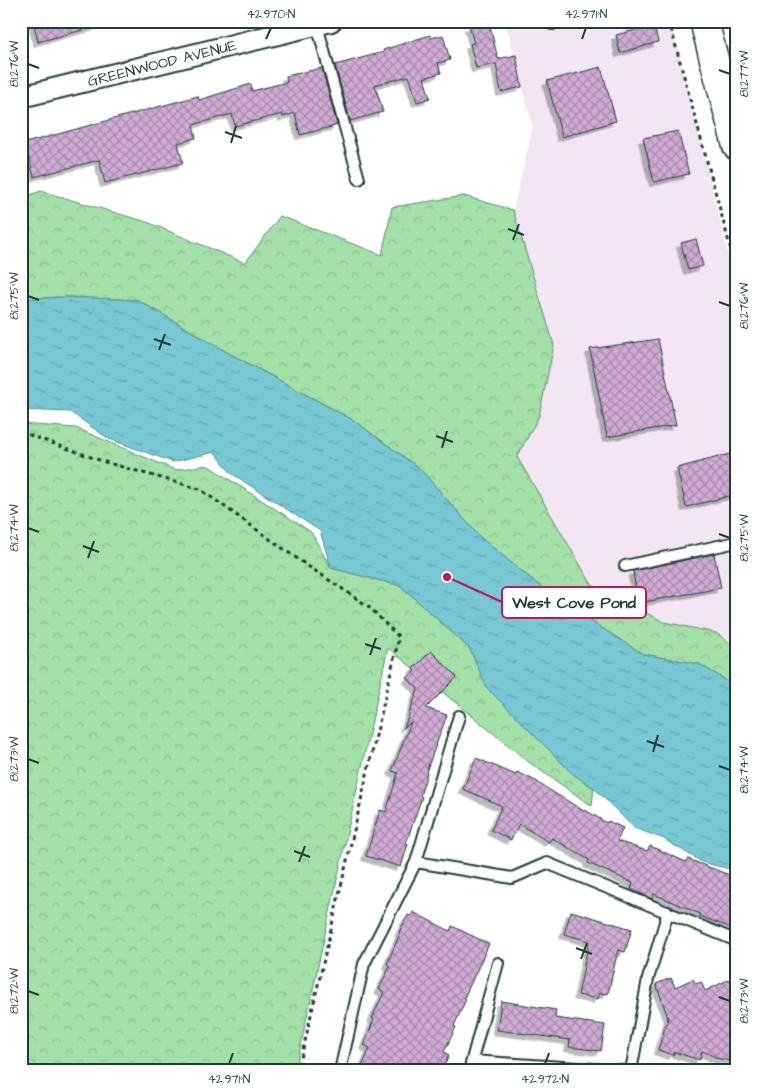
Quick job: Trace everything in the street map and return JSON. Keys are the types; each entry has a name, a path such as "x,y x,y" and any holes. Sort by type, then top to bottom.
{"main road":[{"path":"704,21 736,139"}],"street":[{"name":"GREENWOOD AVENUE","path":"21,97 324,23"}],"lane":[{"path":"551,21 552,24 562,21"},
{"path":"324,23 359,179"},
{"path":"625,566 737,542"},
{"path":"340,1071 364,964 416,862 459,716"},
{"path":"416,862 512,878 547,863 737,940"},
{"path":"631,1071 648,978 668,912"},
{"path":"498,963 471,1066 624,1071"}],"path":[{"path":"669,21 737,272"},
{"path":"733,21 737,35"},
{"path":"21,432 105,462 200,489 299,560 368,606 399,637 298,1071"}],"shaded area":[{"path":"505,21 671,21 737,290 737,648 716,633 664,622 592,585 517,457 539,415 542,301 513,210 533,127"}],"green space":[{"path":"41,191 147,222 245,263 280,216 382,255 392,207 464,196 513,210 554,345 539,416 517,457 592,585 664,622 716,633 737,648 737,687 699,664 643,654 557,600 481,538 419,468 353,420 225,351 138,300 66,297 21,299 21,198"},
{"path":"21,424 76,428 175,470 207,465 311,532 331,568 401,586 470,649 487,688 573,774 594,788 592,806 530,763 388,648 295,1071 21,1071"}],"water":[{"path":"66,297 138,300 225,351 353,420 419,468 481,538 557,600 643,654 699,664 737,687 737,871 702,862 662,838 634,828 594,788 573,774 487,688 470,649 401,586 331,568 320,531 231,473 215,452 173,462 109,439 70,412 21,410 21,299"}],"building":[{"path":"33,21 98,21 98,26 38,42"},
{"path":"489,22 498,59 516,55 522,87 501,92 496,64 476,68 470,44 474,43 469,26"},
{"path":"654,25 658,42 620,53 616,35"},
{"path":"430,35 431,38 443,35 450,60 438,63 441,73 424,78 430,98 417,102 409,76 375,85 383,112 350,121 335,65 384,52 383,50"},
{"path":"601,67 616,121 562,137 547,81"},
{"path":"322,68 337,125 335,126 300,135 295,113 283,117 282,114 235,126 232,114 193,125 196,138 178,143 183,163 105,183 99,160 34,177 25,143 198,96 199,100 251,84 252,91 287,82 286,76"},
{"path":"678,131 689,174 654,182 643,138"},
{"path":"696,239 703,266 688,270 681,243"},
{"path":"658,339 676,425 607,437 590,349"},
{"path":"737,452 737,494 686,507 677,468"},
{"path":"714,554 721,588 638,603 633,571"},
{"path":"431,651 457,677 426,708 447,715 426,772 420,796 422,797 406,843 408,844 401,867 366,856 380,810 386,812 398,773 392,771 411,722 404,728 418,689 407,678"},
{"path":"476,758 516,775 517,772 538,782 584,811 607,823 608,821 623,828 617,841 647,851 650,846 686,862 688,859 737,878 737,930 699,916 700,914 654,894 652,899 631,889 633,883 588,863 589,860 552,838 549,842 519,824 511,840 491,830 502,806 463,789"},
{"path":"571,911 632,929 625,952 618,950 608,994 600,993 598,999 578,995 589,941 564,934"},
{"path":"413,912 450,931 452,926 489,944 464,998 466,999 454,1026 456,1027 444,1052 449,1055 442,1071 360,1071 370,1048 364,1045 374,1019 372,1018 384,992 379,989 390,966 387,964 399,932 408,915 411,916"},
{"path":"671,978 675,987 693,979 696,984 701,982 705,991 730,979 734,987 737,987 737,1063 722,1060 702,1051 700,1060 674,1052 673,1055 658,1050 668,1018 656,984"},
{"path":"501,1001 556,1010 555,1018 605,1025 601,1051 569,1047 570,1040 497,1030"}],"place":[{"name":"West Cove Pond","path":"447,577"}]}
